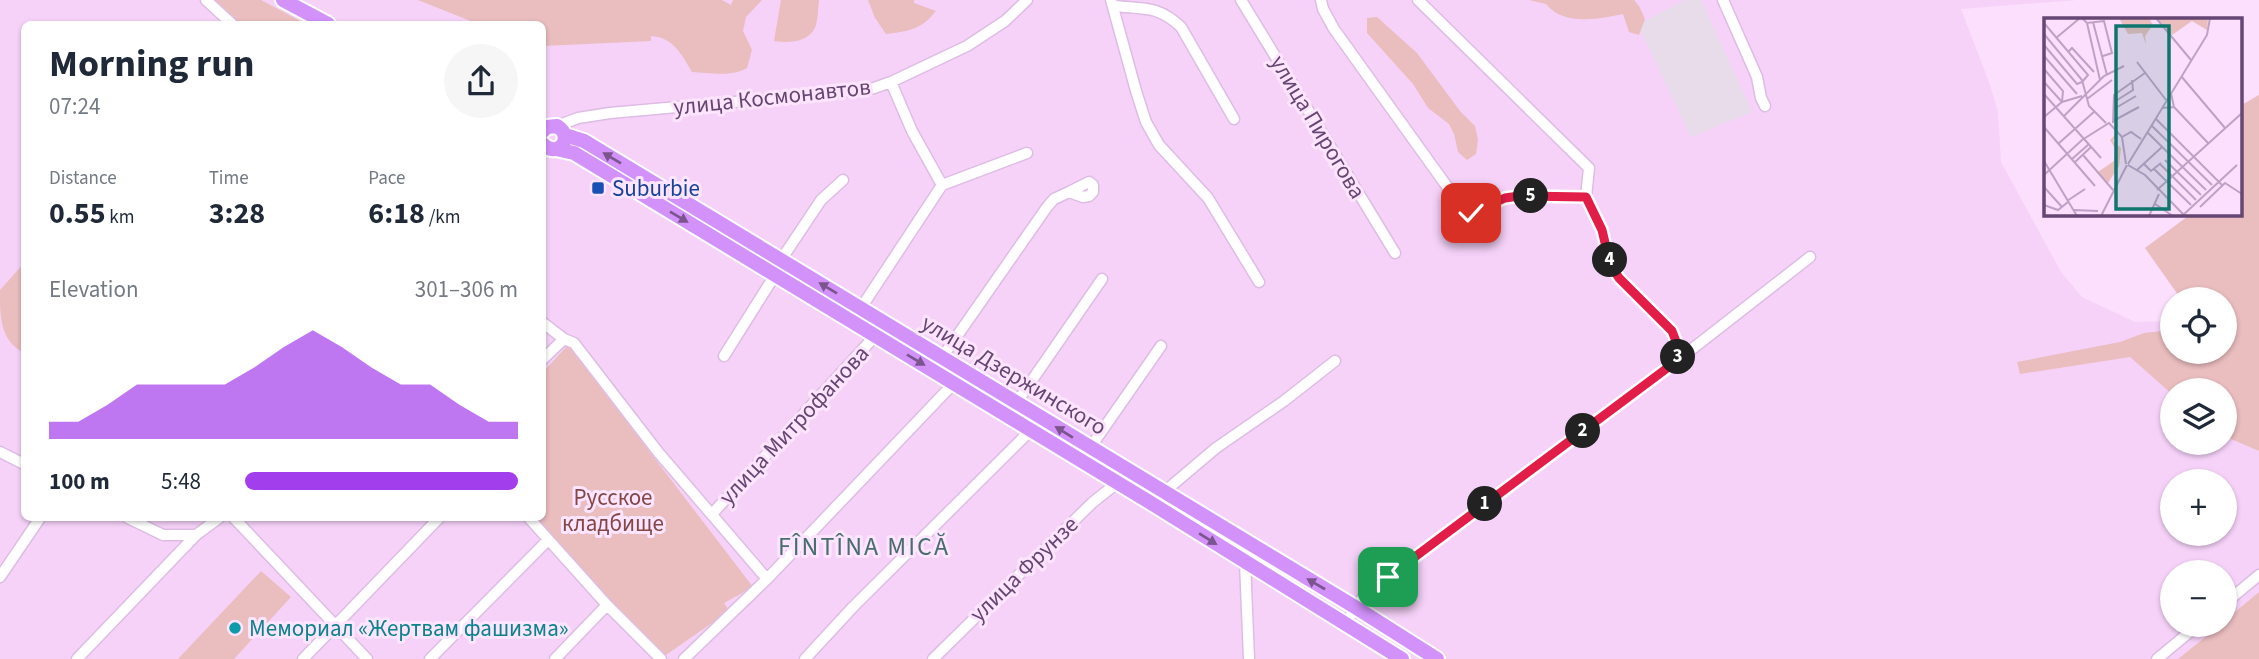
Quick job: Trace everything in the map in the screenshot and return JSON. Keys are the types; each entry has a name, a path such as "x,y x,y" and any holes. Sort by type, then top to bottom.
{"highway":[{"path":"283,0 322,21"},
{"name":"улица Дзержинского","path":"549,138 584,141 1437,659"},
{"name":"улица Дзержинского","path":"549,138 1346,622 1402,659"}],"street":[{"path":"206,0 229,21"},
{"name":"улица Космонавтов","path":"549,138 578,118 856,91 891,82 986,35 1027,0"},
{"name":"улица Пирогова","path":"1241,0 1395,253"},
{"path":"1321,0 1334,29 1466,213 1505,198 1519,196 1586,197"},
{"path":"1418,0 1589,168 1586,197 1602,230 1610,264 1619,278 1672,331 1677,344 1678,360"},
{"path":"1723,0 1757,78 1765,106"},
{"path":"1234,119 1181,27 1160,11 1113,3 1146,122 1159,145 1208,198 1259,282"},
{"path":"891,82 912,131 942,186 1027,153"},
{"path":"782,260 821,200 842,180"},
{"name":"улица Митрофанова","path":"861,308 942,186"},
{"path":"941,359 1054,199 1069,192"},
{"path":"1346,622 1366,593 1678,360 1810,257"},
{"path":"724,356 775,275"},
{"path":"1017,402 1102,279"},
{"path":"546,325 574,343 658,452 767,579"},
{"name":"улица Митрофанова","path":"712,514 875,336"},
{"path":"546,356 564,339"},
{"path":"1090,448 1161,346"},
{"path":"1151,503 1216,448 1284,401 1335,361"},
{"path":"684,659 767,579 954,383"},
{"path":"804,659 1030,431"},
{"path":"0,452 21,462"},
{"name":"улица Фрунзе","path":"933,659 1092,503 1116,483"},
{"path":"0,577 38,521"},
{"path":"134,521 163,535 196,535"},
{"path":"77,659 196,535 215,521"},
{"path":"237,521 368,659"},
{"path":"303,659 436,521"},
{"path":"532,521 607,605 661,659"},
{"path":"430,659 548,540"},
{"path":"1245,562 1249,659"},
{"path":"2237,593 2259,575"},
{"path":"555,659 607,605"},
{"path":"2157,659 2184,637"}],"shaded area":[{"path":"0,0 2077,0 1961,9 1998,112 2001,162 2061,272 2082,297 2135,322 2160,321 2160,364 2237,364 2237,287 2173,287 2145,248 2190,215 2242,215 2242,105 2259,95 2259,592 2237,610 2237,560 2160,560 2160,637 2205,637 2178,659 0,659"},
{"path":"1684,0 1701,0 1752,112 1691,137 1638,25"}],"green space":[{"path":"203,0 261,0 300,21 226,21"},
{"path":"418,0 722,0 731,5 733,0 762,0 746,17 743,31 752,50 747,68 735,73 692,72 676,48 659,37 651,36 651,41 546,46 546,21 470,21"},
{"path":"781,0 819,0 816,25 812,33 791,42 774,41"},
{"path":"868,0 914,0 914,3 936,11 914,28 886,34 875,18"},
{"path":"1529,0 1634,0 1645,19 1639,35 1629,32 1623,14 1593,19 1572,18 1562,16 1546,4"},
{"path":"1377,17 1417,53 1460,111 1475,126 1478,140 1476,154 1467,160 1458,152 1449,124 1428,108 1413,84 1367,33 1367,18"},
{"path":"2259,95 2259,451 2237,442 2237,378 2160,378 2160,383 2130,357 2020,374 2017,362 2160,331 2160,364 2237,364 2237,287 2173,287 2145,248 2190,215 2242,215 2242,105"},
{"path":"21,266 21,351 10,342 3,327 0,290"},
{"name":"Русское кладбище","path":"568,345 753,587 724,603 728,609 722,616 663,657 534,521 546,521 546,369"},
{"name":"Мемориал «Жертвам фашизма»","path":"261,571 291,597 234,659 178,659"},
{"path":"2259,592 2259,659 2178,659 2205,637 2237,637 2237,610"}],"place":[{"name":"Suburbie","path":"598,188"},
{"name":"Мемориал «Жертвам фашизма»","path":"235,628"}],"district":[{"name":"FÎNTÎNA MICĂ","path":"864,546"}],"route":[{"path":"1388,577 1678,360 1677,344 1672,331 1619,278 1610,264 1602,230 1586,197 1519,196 1505,198 1471,213"}]}
